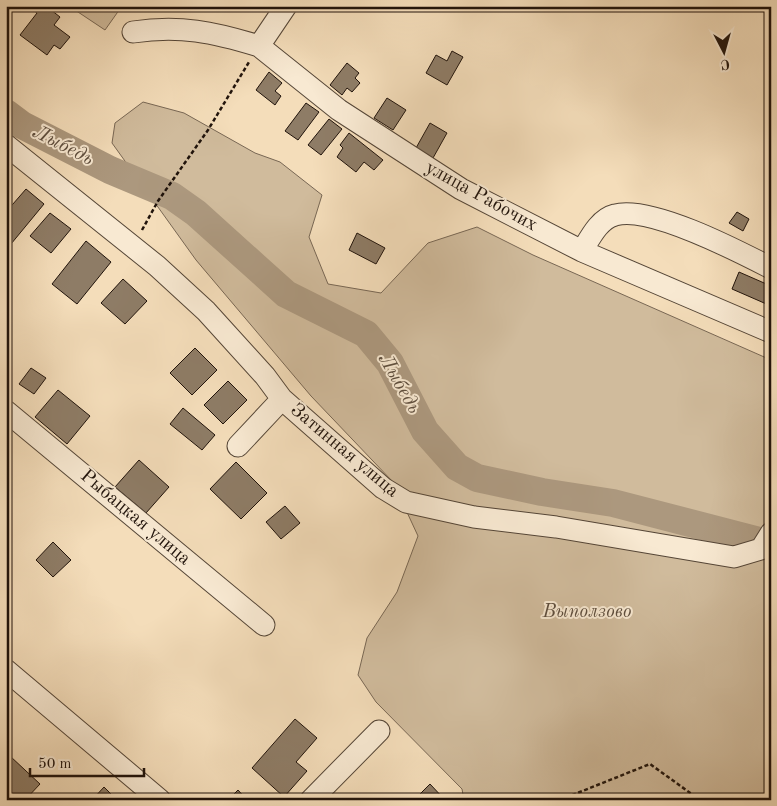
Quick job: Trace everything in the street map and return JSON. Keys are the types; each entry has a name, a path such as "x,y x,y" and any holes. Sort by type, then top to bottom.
{"street":[{"path":"133,32 165,28 222,34 259,46 286,6"},
{"name":"улица Рабочих","path":"259,46 339,110 461,189 582,251 770,332"},
{"name":"Затинная улица","path":"6,145 133,247 206,311 282,399 383,488 406,502 474,517 556,527 734,557 767,539"},
{"path":"582,251 598,226 606,220 614,215 634,213 714,238 771,268"},
{"path":"238,446 282,399"},
{"name":"Рыбацкая улица","path":"6,411 264,626"},
{"path":"6,670 160,800"},
{"path":"311,800 379,731"}],"path":[{"path":"6,13 10,6"},
{"path":"133,247 158,201 208,130 259,46"},
{"path":"560,800 650,764 700,800"}],"green space":[{"path":"69,6 122,6 105,30"},
{"name":"Выползово","path":"143,102 184,113 255,153 280,162 322,195 309,237 328,284 381,293 428,243 477,227 533,255 771,360 771,800 464,800 462,789 376,702 358,675 367,638 397,592 418,536 393,482 311,396 196,260 112,143 115,123"}],"building":[{"path":"28,6 46,6 60,17 54,25 70,37 60,49 54,45 47,55 20,35 37,13"},
{"path":"339,6 349,6 345,11"},
{"path":"452,51 463,57 447,85 426,73 436,55 447,61"},
{"path":"347,63 359,73 355,78 360,83 352,92 347,88 342,95 330,85"},
{"path":"269,72 282,83 275,91 281,96 275,105 256,90"},
{"path":"387,98 406,110 393,130 374,118"},
{"path":"306,103 319,112 298,140 285,131"},
{"path":"329,119 342,129 321,155 308,145"},
{"path":"430,123 447,133 433,158 416,148"},
{"path":"349,133 383,160 374,170 364,162 356,172 337,157 343,148 340,145"},
{"path":"26,189 44,204 11,244 6,240 6,212"},
{"path":"737,212 749,219 743,231 729,223"},
{"path":"50,213 71,229 51,253 30,236"},
{"path":"357,233 385,248 376,264 349,250"},
{"path":"86,241 111,262 77,304 52,284"},
{"path":"739,272 771,286 771,306 732,289"},
{"path":"123,279 147,301 125,324 101,303"},
{"path":"195,348 217,370 192,395 170,373"},
{"path":"31,368 46,378 34,394 19,384"},
{"path":"228,381 247,400 223,424 204,405"},
{"path":"58,390 90,416 67,444 35,417"},
{"path":"183,408 215,435 202,450 170,424"},
{"path":"139,460 169,487 146,513 115,487"},
{"path":"236,462 267,493 241,519 210,489"},
{"path":"285,506 300,523 281,539 266,522"},
{"path":"53,542 71,560 53,577 36,560"},
{"path":"295,719 317,738 296,762 307,771 284,797 252,768"},
{"path":"10,756 40,784 25,800 10,800 6,796 6,760"},
{"path":"430,784 445,800 414,800"},
{"path":"104,787 117,800 92,800"},
{"path":"238,790 247,800 228,800"}],"waterway":[{"name":"Лыбедь","path":"6,113 22,125 110,170 172,196 196,213 286,294 366,334 390,363 425,431 457,467 477,478 542,492 613,503 771,544"}]}
